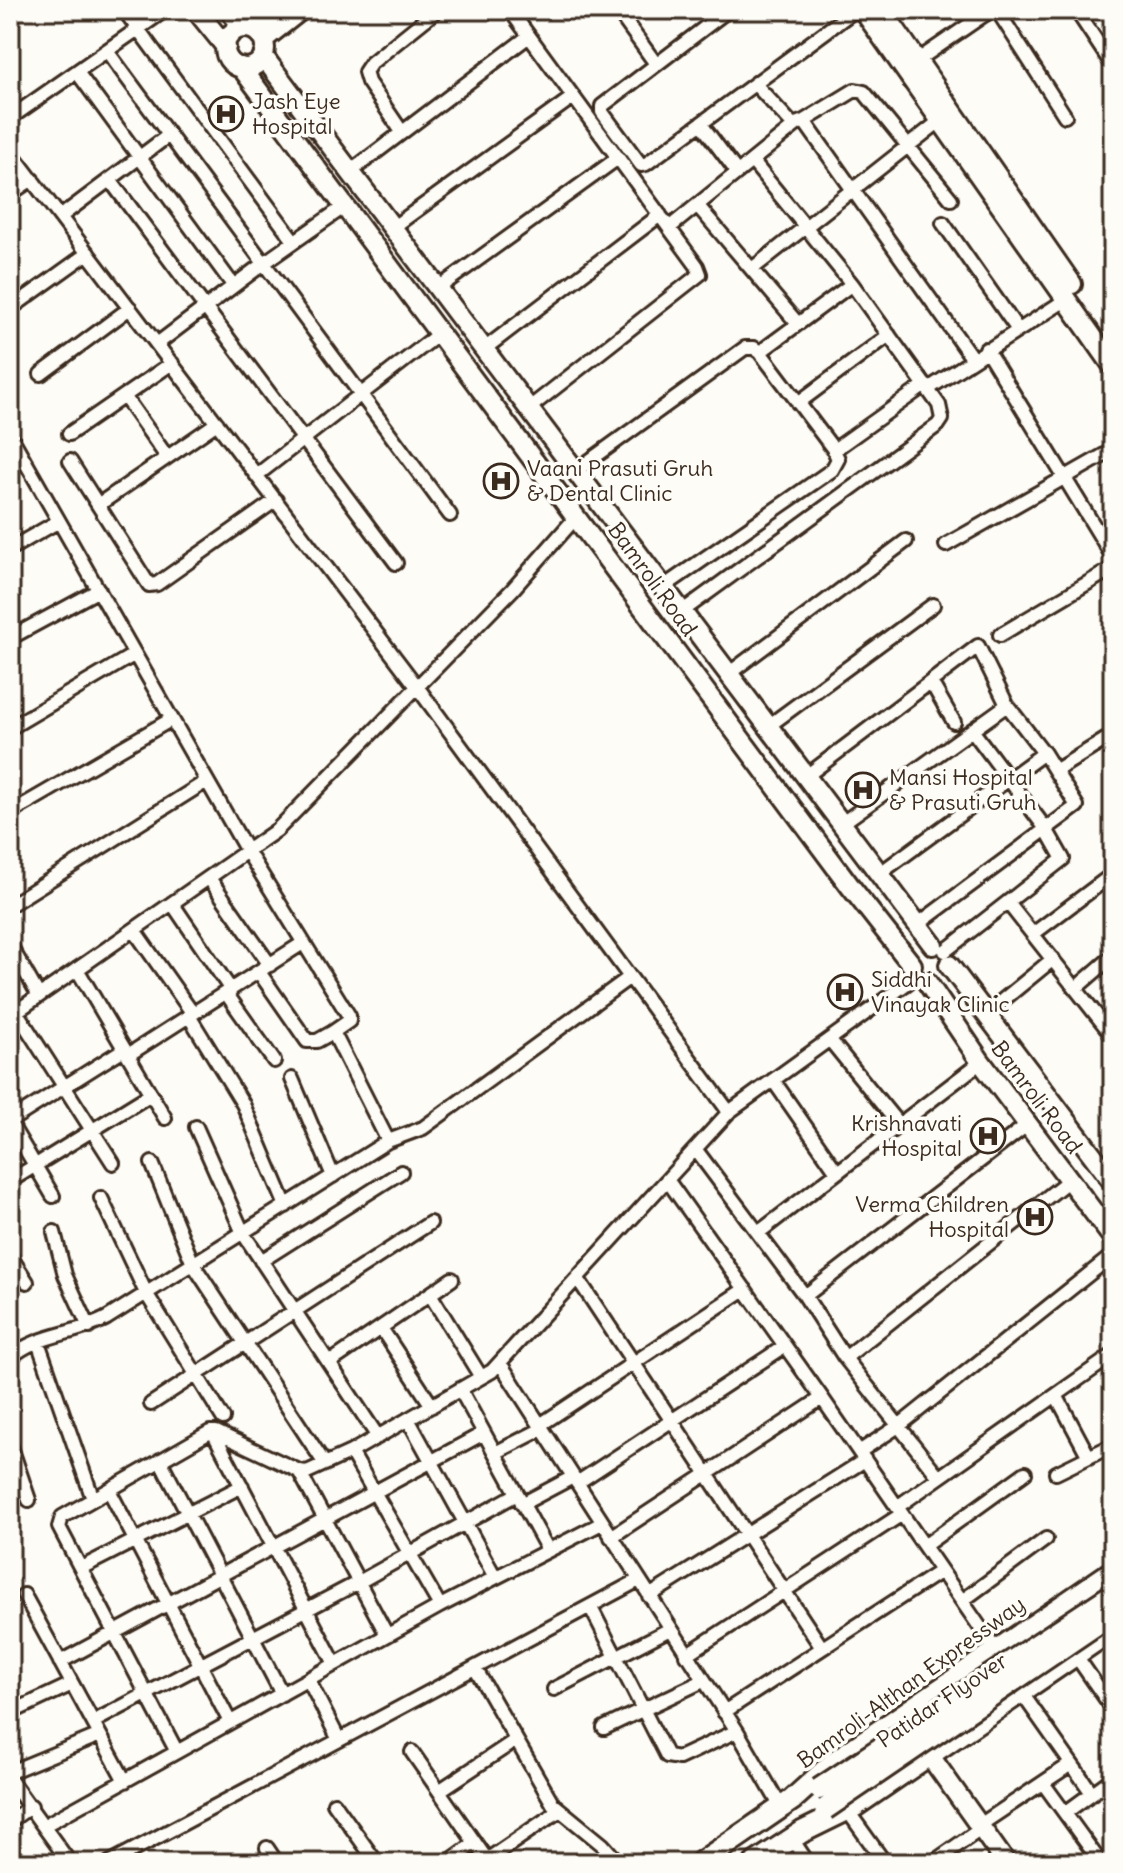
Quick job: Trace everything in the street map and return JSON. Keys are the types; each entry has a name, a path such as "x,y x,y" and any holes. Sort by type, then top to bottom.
{"main road":[{"name":"Bamroli-Althan Expressway","path":"700,1863 786,1803 835,1761 1113,1571"},
{"name":"Patidar Flyover","path":"797,1835 822,1799 1113,1594"},
{"name":"Patidar Flyover","path":"786,1803 822,1799 1113,1613"},
{"path":"755,1863 797,1835 847,1810 930,1756 1113,1629"}],"street":[{"path":"124,10 294,241"},
{"path":"10,118 165,10"},
{"path":"196,10 226,47 231,34 256,38 301,10"},
{"path":"229,10 256,38"},
{"path":"241,67 253,66 256,38 280,10"},
{"path":"402,132 368,82 365,72 420,15 437,10"},
{"path":"510,10 699,270 697,278 528,409"},
{"path":"617,10 656,64"},
{"path":"728,10 712,14 656,64 604,103 601,109 641,165 855,10"},
{"path":"863,10 1113,366"},
{"path":"882,10 1113,345"},
{"path":"918,60 994,10 1065,116"},
{"path":"1076,10 1113,66"},
{"path":"350,172 529,36"},
{"name":"Bamroli Road","path":"256,38 350,172 574,472 1113,1182"},
{"name":"Bamroli Road","path":"226,47 231,61 241,67 1113,1238"},
{"path":"107,51 450,515"},
{"path":"77,72 233,285"},
{"path":"755,84 789,124 801,123"},
{"path":"669,228 801,123 859,89 951,199"},
{"path":"392,228 573,97"},
{"path":"752,269 941,120"},
{"path":"801,123 852,189 972,358"},
{"path":"701,124 737,172"},
{"path":"60,217 169,135"},
{"path":"10,151 418,688 729,1112"},
{"path":"437,289 618,158"},
{"path":"680,613 938,425 942,419 942,412 926,387 852,284 752,161"},
{"path":"10,194 32,179"},
{"path":"110,180 396,563"},
{"path":"697,205 798,324"},
{"path":"157,344 233,285 345,206"},
{"path":"483,350 660,215"},
{"path":"943,223 1018,330"},
{"path":"10,309 88,253"},
{"path":"760,352 852,284"},
{"path":"834,450 926,387 1067,299"},
{"path":"41,374 130,308"},
{"path":"257,475 440,333"},
{"path":"798,403 889,335"},
{"path":"574,472 737,352 754,348 760,352 838,459 832,470 662,588"},
{"path":"986,349 1113,557"},
{"path":"69,434 172,363"},
{"path":"124,396 167,457"},
{"path":"98,505 217,423"},
{"path":"10,435 247,851 349,1016 349,1021 317,1041 307,1041 209,878"},
{"path":"946,545 1113,450"},
{"path":"70,461 146,583 153,585 276,500"},
{"path":"113,1163 65,1087 13,1014 277,830 512,590 577,516"},
{"path":"10,549 59,521"},
{"path":"727,675 906,541"},
{"path":"1000,635 1113,568"},
{"path":"10,638 99,590"},
{"path":"767,727 933,605"},
{"path":"805,777 978,646 1007,705 1044,753 1077,806 917,925"},
{"path":"10,728 135,654"},
{"path":"928,684 935,689 954,722"},
{"path":"841,824 1007,705"},
{"path":"10,813 172,719"},
{"path":"918,974 918,949 942,954 1063,859 1046,829 972,730"},
{"path":"1055,771 1113,735"},
{"path":"879,874 1044,753"},
{"path":"10,905 207,781"},
{"path":"1033,934 1113,874"},
{"path":"172,903 274,1061"},
{"path":"1008,903 1113,1036"},
{"path":"134,930 191,1015 243,1104 286,1206"},
{"path":"53,1196 10,1122 191,1015 303,943"},
{"path":"10,945 39,996"},
{"path":"213,1432 307,1472 351,1452 481,1377 500,1363 729,1112 918,974 943,977 942,954"},
{"path":"1076,988 1113,956"},
{"path":"986,1014 1053,959"},
{"path":"77,969 165,1118"},
{"path":"10,1358 38,1342 89,1327 388,1141 423,1128 630,977"},
{"path":"333,1032 388,1141"},
{"path":"830,1040 899,1125"},
{"path":"758,1233 981,1062"},
{"path":"292,1079 333,1176"},
{"path":"773,1080 837,1172"},
{"path":"10,1181 151,1094"},
{"path":"805,1296 1028,1124"},
{"path":"196,1127 243,1233 378,1437"},
{"path":"696,1150 805,1296 845,1358 939,1477"},
{"path":"152,1163 193,1264 325,1464"},
{"path":"261,1261 401,1172"},
{"path":"845,1358 1069,1180"},
{"path":"668,1181 995,1649"},
{"path":"101,1198 146,1293 223,1418"},
{"path":"151,1404 430,1223"},
{"path":"54,1232 65,1275 89,1327"},
{"path":"649,1596 862,1456 1113,1255"},
{"path":"10,1256 27,1282"},
{"path":"329,1363 452,1279"},
{"path":"578,1279 822,1648"},
{"path":"495,1453 541,1427 745,1289"},
{"path":"430,1294 481,1377"},
{"path":"381,1328 432,1406"},
{"path":"38,1342 93,1499"},
{"path":"93,1722 465,1523 575,1480 785,1346"},
{"path":"686,1655 900,1510 939,1477 1113,1355"},
{"path":"500,1363 686,1655 786,1803"},
{"path":"460,1389 548,1550"},
{"path":"1056,1395 1089,1457"},
{"path":"611,1537 822,1398"},
{"path":"408,1419 495,1577"},
{"path":"177,1752 59,1527 59,1521 213,1432"},
{"path":"213,1432 335,1664"},
{"path":"60,1662 484,1433"},
{"path":"10,1444 29,1500"},
{"path":"1056,1473 1113,1445"},
{"path":"351,1452 440,1606"},
{"path":"160,1460 282,1694"},
{"path":"299,1471 387,1635"},
{"path":"924,1546 1025,1473"},
{"path":"81,1568 242,1486"},
{"path":"109,1490 230,1722"},
{"path":"45,1825 440,1606 602,1523"},
{"path":"962,1601 1046,1539"},
{"path":"724,1712 941,1571"},
{"path":"109,1863 639,1580"},
{"path":"24,1595 125,1781"},
{"path":"590,1606 662,1751 679,1758 737,1731"},
{"path":"1048,1614 1113,1709"},
{"path":"554,1689 670,1629"},
{"path":"475,1668 548,1796 619,1863"},
{"path":"308,1679 339,1740"},
{"path":"604,1728 703,1681"},
{"path":"10,1713 72,1684"},
{"path":"1021,1692 1092,1793"},
{"path":"10,1772 100,1735"},
{"path":"439,1791 516,1740"},
{"path":"412,1752 488,1862 560,1810"},
{"path":"930,1756 1006,1863"},
{"path":"932,1863 1071,1764"},
{"path":"1065,1813 1113,1778"},
{"path":"10,1780 70,1863"},
{"path":"1043,1783 1102,1863 1113,1857"},
{"path":"334,1803 377,1863"},
{"path":"10,1821 31,1806"},
{"path":"847,1810 885,1863"},
{"path":"797,1835 808,1863"},
{"path":"447,1863 475,1843"},
{"path":"713,1863 725,1846"},
{"path":"267,1848 277,1863"}],"place":[{"name":"Jash Eye Hospital","path":"226,114"},
{"name":"Vaani Prasuti Gruh & Dental Clinic","path":"501,481"},
{"name":"Mansi Hospital & Prasuti Gruh","path":"863,790"},
{"name":"Siddhi Vinayak Clinic","path":"845,992"},
{"name":"Krishnavati Hospital","path":"988,1136"},
{"name":"Verma Children Hospital","path":"1035,1217"}]}
